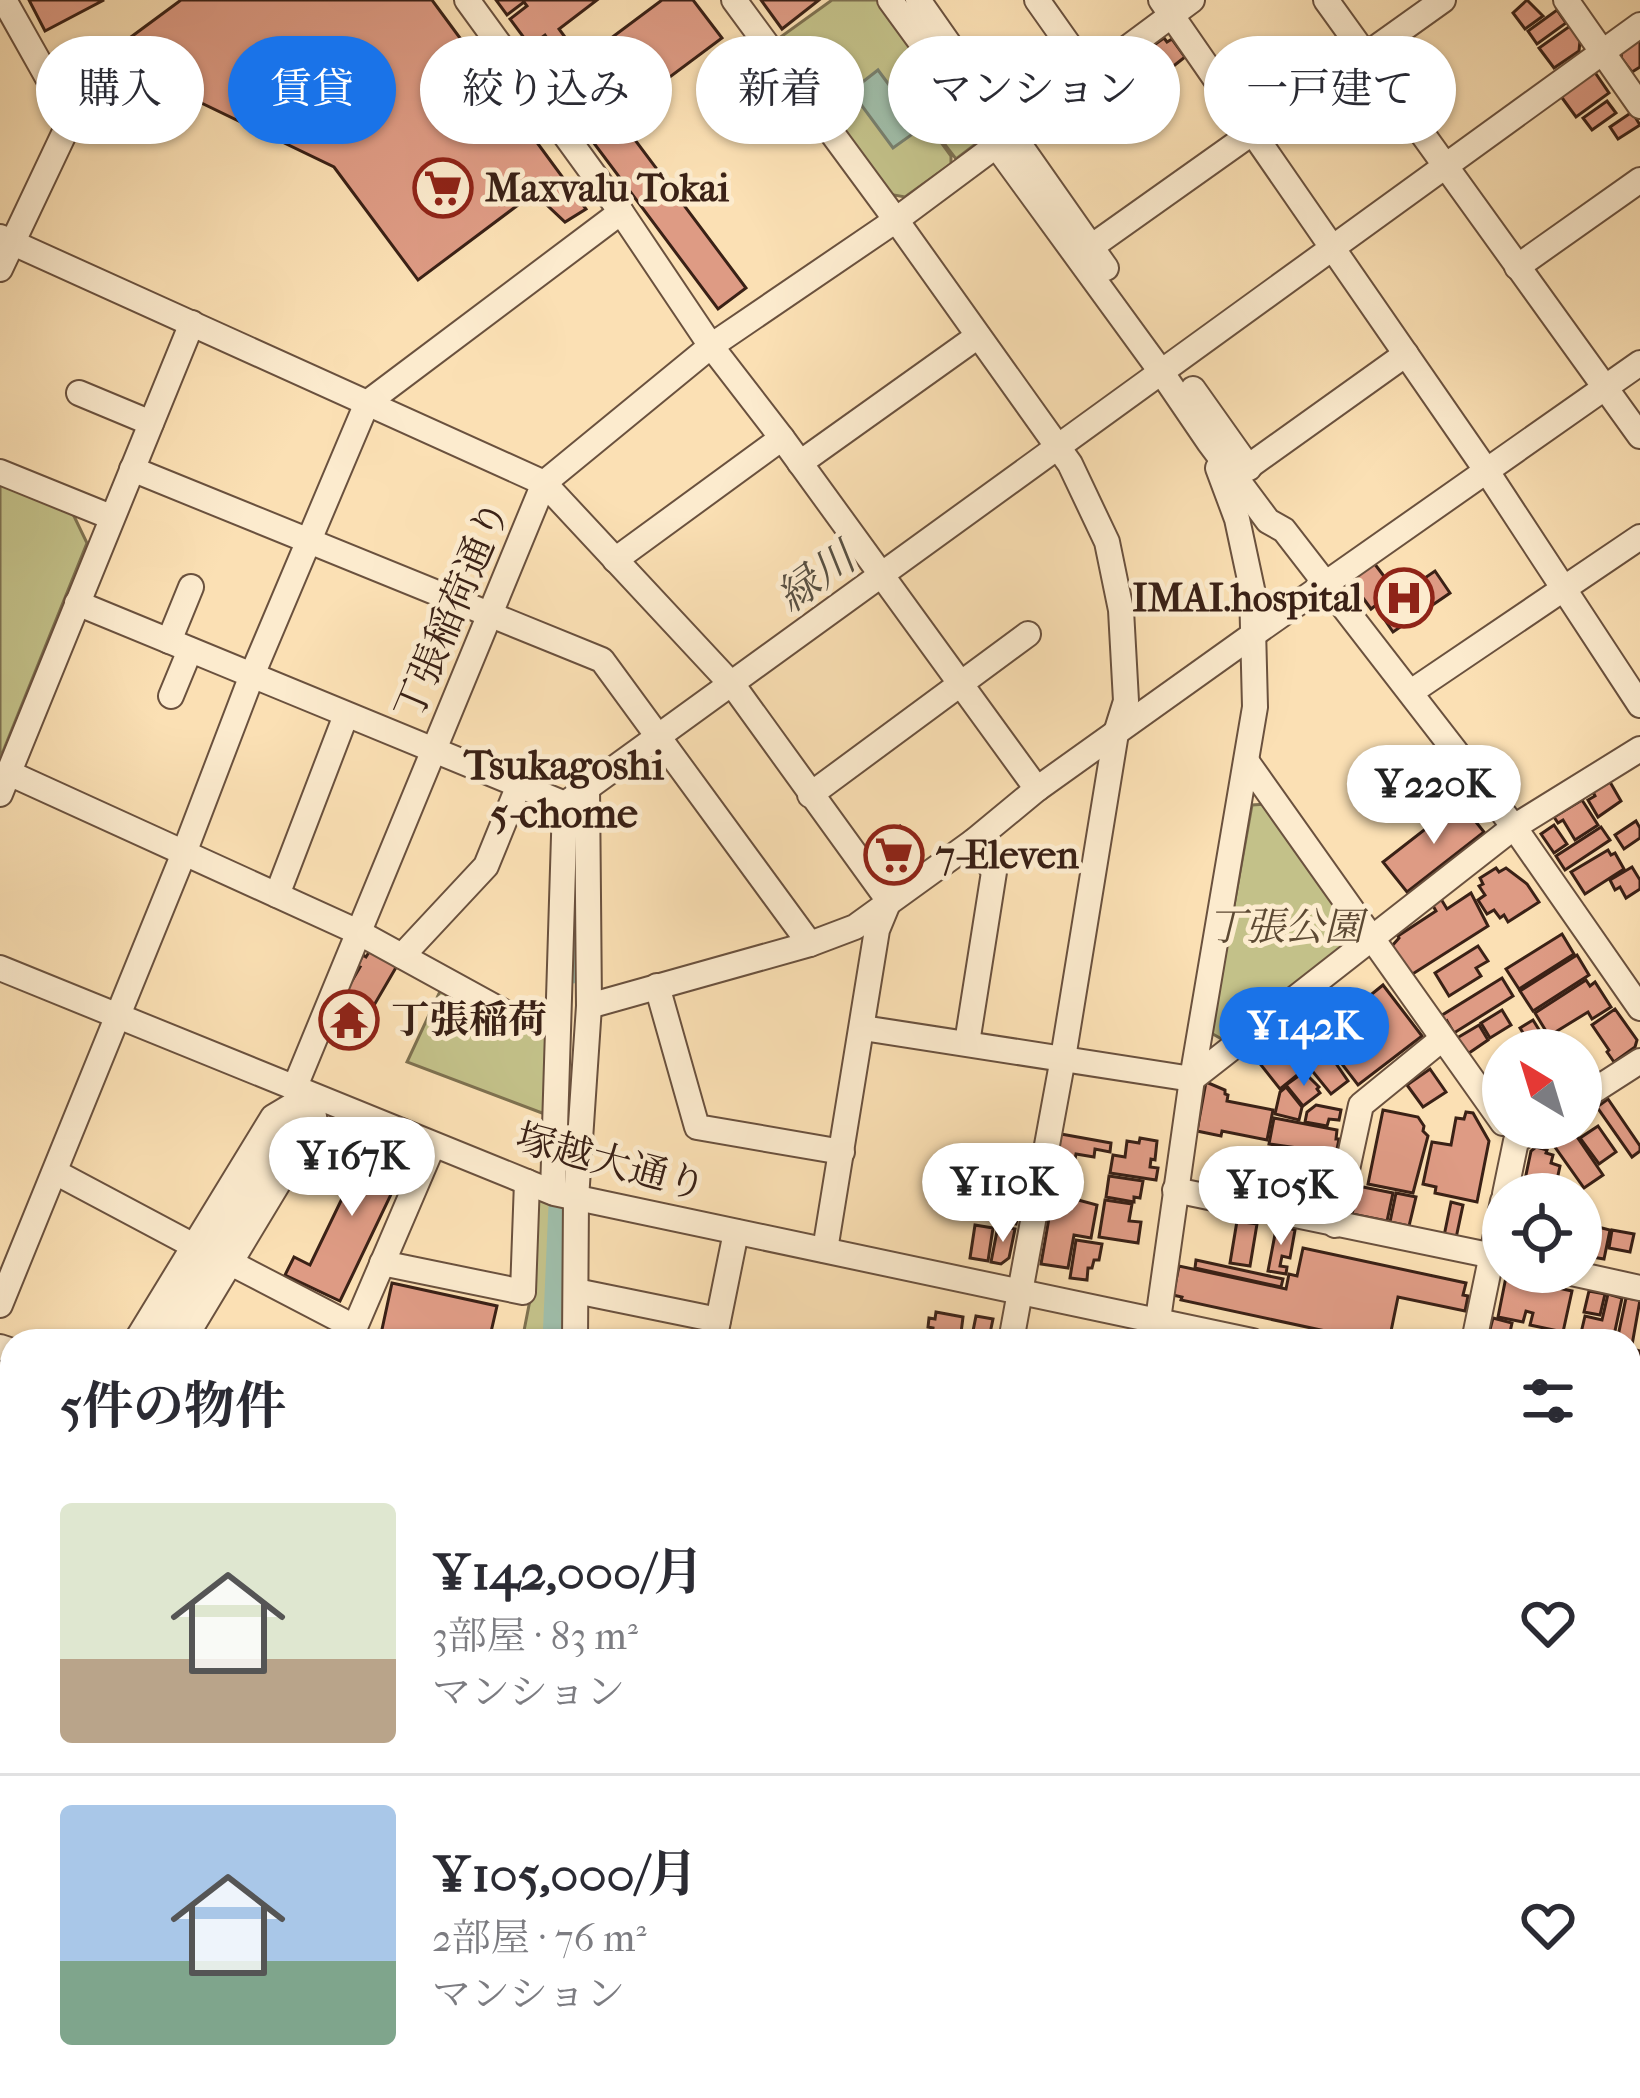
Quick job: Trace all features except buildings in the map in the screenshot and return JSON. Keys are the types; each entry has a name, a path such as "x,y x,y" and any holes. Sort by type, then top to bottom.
{"street":[{"path":"0,269 6,240 71,118 4,0"},
{"path":"467,0 621,212 710,346 1036,789"},
{"path":"734,0 1063,452 1107,542 1121,610 1126,701 1116,733 1013,1329"},
{"path":"890,0 919,36"},
{"path":"918,0 940,36"},
{"path":"1037,0 1062,36"},
{"path":"1327,0 1353,36"},
{"path":"1393,36 1443,0"},
{"path":"1566,0 1640,106"},
{"path":"1175,5 1204,52"},
{"name":"丁張稲荷通り","path":"1137,36 1175,5"},
{"path":"77,604 519,785 582,798 737,692 1332,247 1640,26"},
{"name":"丁張稲荷通り","path":"302,1092 358,932 544,483 710,346 999,144"},
{"path":"1007,144 1091,247 1209,442 1268,521 1284,530"},
{"path":"1007,144 1167,371 1277,505 1284,530 1514,827 1640,1008"},
{"path":"1091,247 1236,144"},
{"path":"1261,144 1486,470 1640,705"},
{"path":"1429,144 1640,436"},
{"path":"1516,267 1640,180"},
{"path":"0,1305 252,676 367,403 621,212"},
{"path":"6,240 544,483 737,692 889,901"},
{"path":"192,323 4,784 184,853 358,932 509,1015 557,1017"},
{"path":"800,463 978,336"},
{"path":"1248,467 1406,354"},
{"path":"589,1006 855,927 974,841 1036,789 1640,363"},
{"path":"79,393 151,423"},
{"path":"615,560 782,438"},
{"path":"1157,1329 1192,1079 1255,707 1252,590 1237,519 1209,442"},
{"path":"132,469 602,660 810,944"},
{"path":"0,472 111,517"},
{"path":"1411,692 1640,537"},
{"path":"171,696 190,587"},
{"path":"810,795 1028,634"},
{"path":"277,895 346,715"},
{"path":"863,1028 1192,1079 1514,827 1640,749"},
{"path":"1247,762 1442,1039 1482,1088"},
{"path":"402,956 486,866 519,785"},
{"path":"565,1196 589,1006 582,798"},
{"path":"575,1329 557,1017 582,798"},
{"path":"967,1043 994,872 974,841"},
{"path":"825,1250 877,930 889,901"},
{"name":"塚越大通り","path":"0,968 565,1196 1019,1291 1150,1329"},
{"path":"658,986 697,1127 842,1152"},
{"path":"1335,1225 1361,1105 1442,1039"},
{"path":"1602,1085 1640,1061"},
{"path":"167,1329 295,1120 302,1092"},
{"path":"143,1329 273,1117 302,1092"},
{"path":"190,1329 315,1122 302,1092"},
{"path":"353,1329 433,1144"},
{"path":"55,1172 194,1246"},
{"path":"382,1263 523,1292 526,1182"},
{"path":"1175,1190 1482,1254"},
{"path":"716,1329 736,1232"},
{"path":"231,1263 343,1329"},
{"path":"1602,1278 1639,1284"},
{"path":"576,1292 712,1329"},
{"path":"1477,1329 1487,1293"}],"green space":[{"path":"832,0 884,0 909,36 888,36 888,144 942,144 951,164 905,197 888,194 851,144 864,144 864,36 782,36"},
{"path":"944,144 976,144 956,159"},
{"path":"0,482 72,512 87,543 0,759"},
{"name":"丁張公園","path":"1267,804 1351,925 1350,944 1227,1042 1211,1033 1252,805"},
{"path":"442,987 552,1021 550,1116 407,1062"},
{"path":"536,1196 565,1208 560,1329 524,1329"}],"shaded area":[{"path":"878,70 888,83 888,141 864,109 864,81"}],"waterway":[{"name":"緑川","path":"572,967 577,821"},
{"name":"緑川","path":"560,1329 565,1205"}],"place":[{"name":"Maxvalu Tokai","path":"443,188"},
{"name":"IMAI.hospital","path":"1404,598"},
{"name":"7-Eleven","path":"894,855"},
{"name":"丁張稲荷","path":"349,1020"}],"district":[{"name":"Tsukagoshi 5-chome","path":"564,789"}]}
